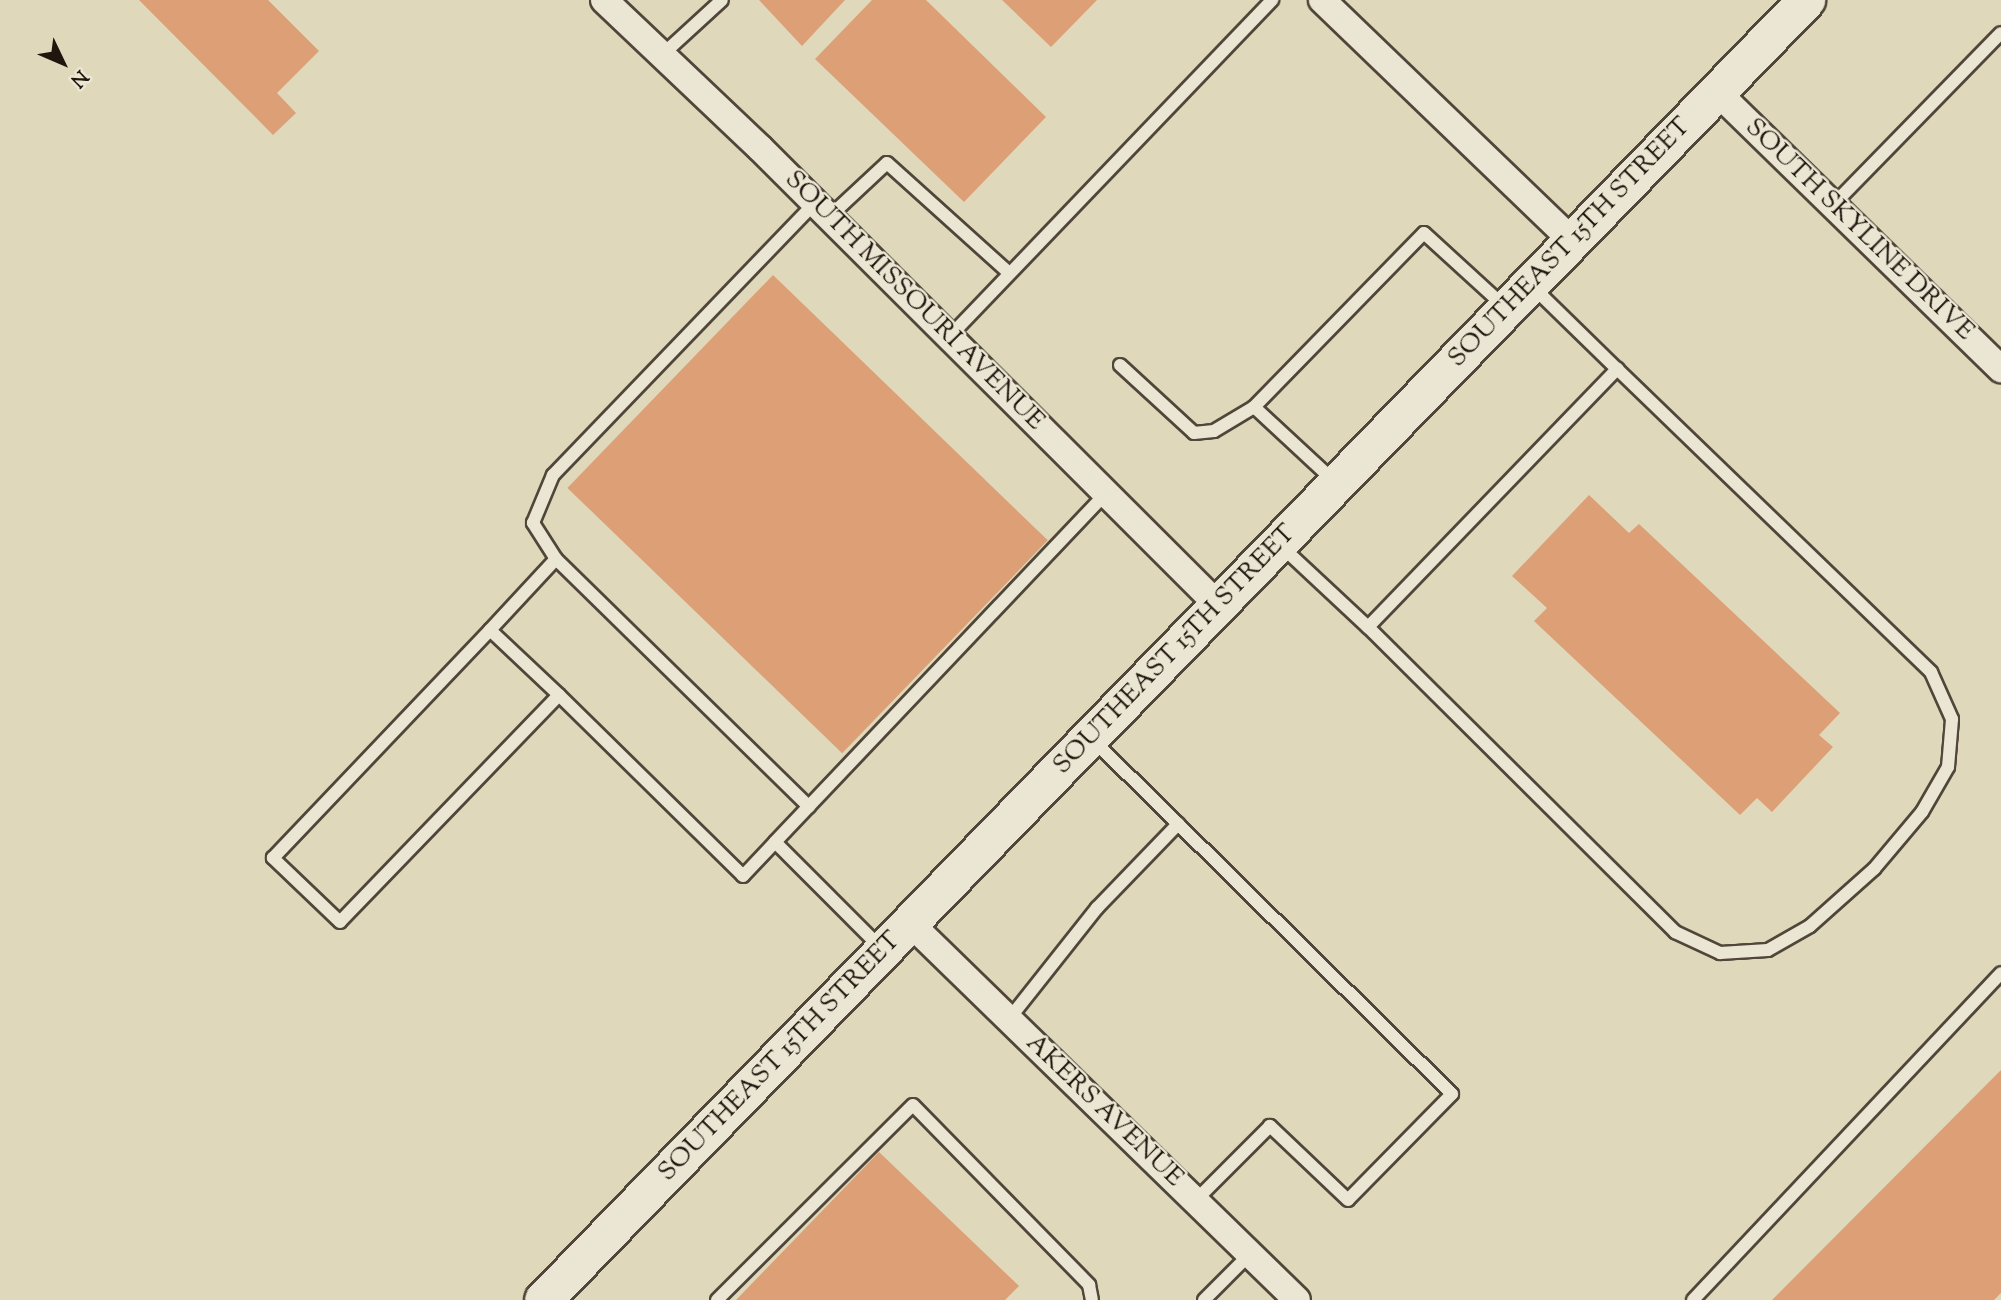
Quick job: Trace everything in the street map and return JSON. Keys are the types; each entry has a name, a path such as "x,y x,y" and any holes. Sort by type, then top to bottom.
{"main road":[{"name":"SOUTHEAST 15TH STREET","path":"543,1300 1806,0"}],"street":[{"name":"SOUTH MISSOURI AVENUE","path":"604,0 822,210 1219,606"},
{"path":"1322,0 1572,241"},
{"name":"SOUTH SKYLINE DRIVE","path":"1717,92 2001,369"},
{"name":"AKERS AVENUE","path":"910,923 1297,1300"}],"lane":[{"path":"662,55 722,0"},
{"path":"949,337 1272,0"},
{"path":"1833,205 2001,33"},
{"path":"809,807 556,559 533,523 553,475 822,210 887,163 1009,273"},
{"path":"1120,365 1195,433 1214,431 1254,407 1424,233 1519,296 1617,369 1931,672 1952,719 1948,767 1922,812 1874,869 1810,926 1768,950 1720,953 1675,932 1368,627 1280,544"},
{"path":"1368,627 1617,369"},
{"path":"1254,407 1336,482"},
{"path":"490,630 743,876 1106,493"},
{"path":"556,559 273,858 340,922 559,695"},
{"path":"1090,738 1452,1094 1348,1200 1270,1126 1195,1201"},
{"path":"1009,1019 1097,908 1178,824"},
{"path":"775,842 883,950"},
{"path":"1693,1300 2001,973"},
{"path":"717,1300 914,1105 1089,1285 1092,1300"},
{"path":"1204,1300 1250,1254"}],"building":[{"path":"139,0 268,0 319,51 277,93 296,113 273,135"},
{"path":"759,0 845,0 802,46"},
{"path":"872,0 926,0 1046,117 964,202 815,59"},
{"path":"1002,0 1097,0 1051,47"},
{"path":"773,275 1048,540 842,753 567,488"},
{"path":"1589,495 1629,533 1639,524 1840,713 1819,735 1833,747 1772,812 1757,798 1740,815 1534,621 1547,608 1512,576"},
{"path":"2001,1070 2001,1293 1994,1300 1772,1300"},
{"path":"879,1152 1019,1286 1005,1300 736,1300"}]}
